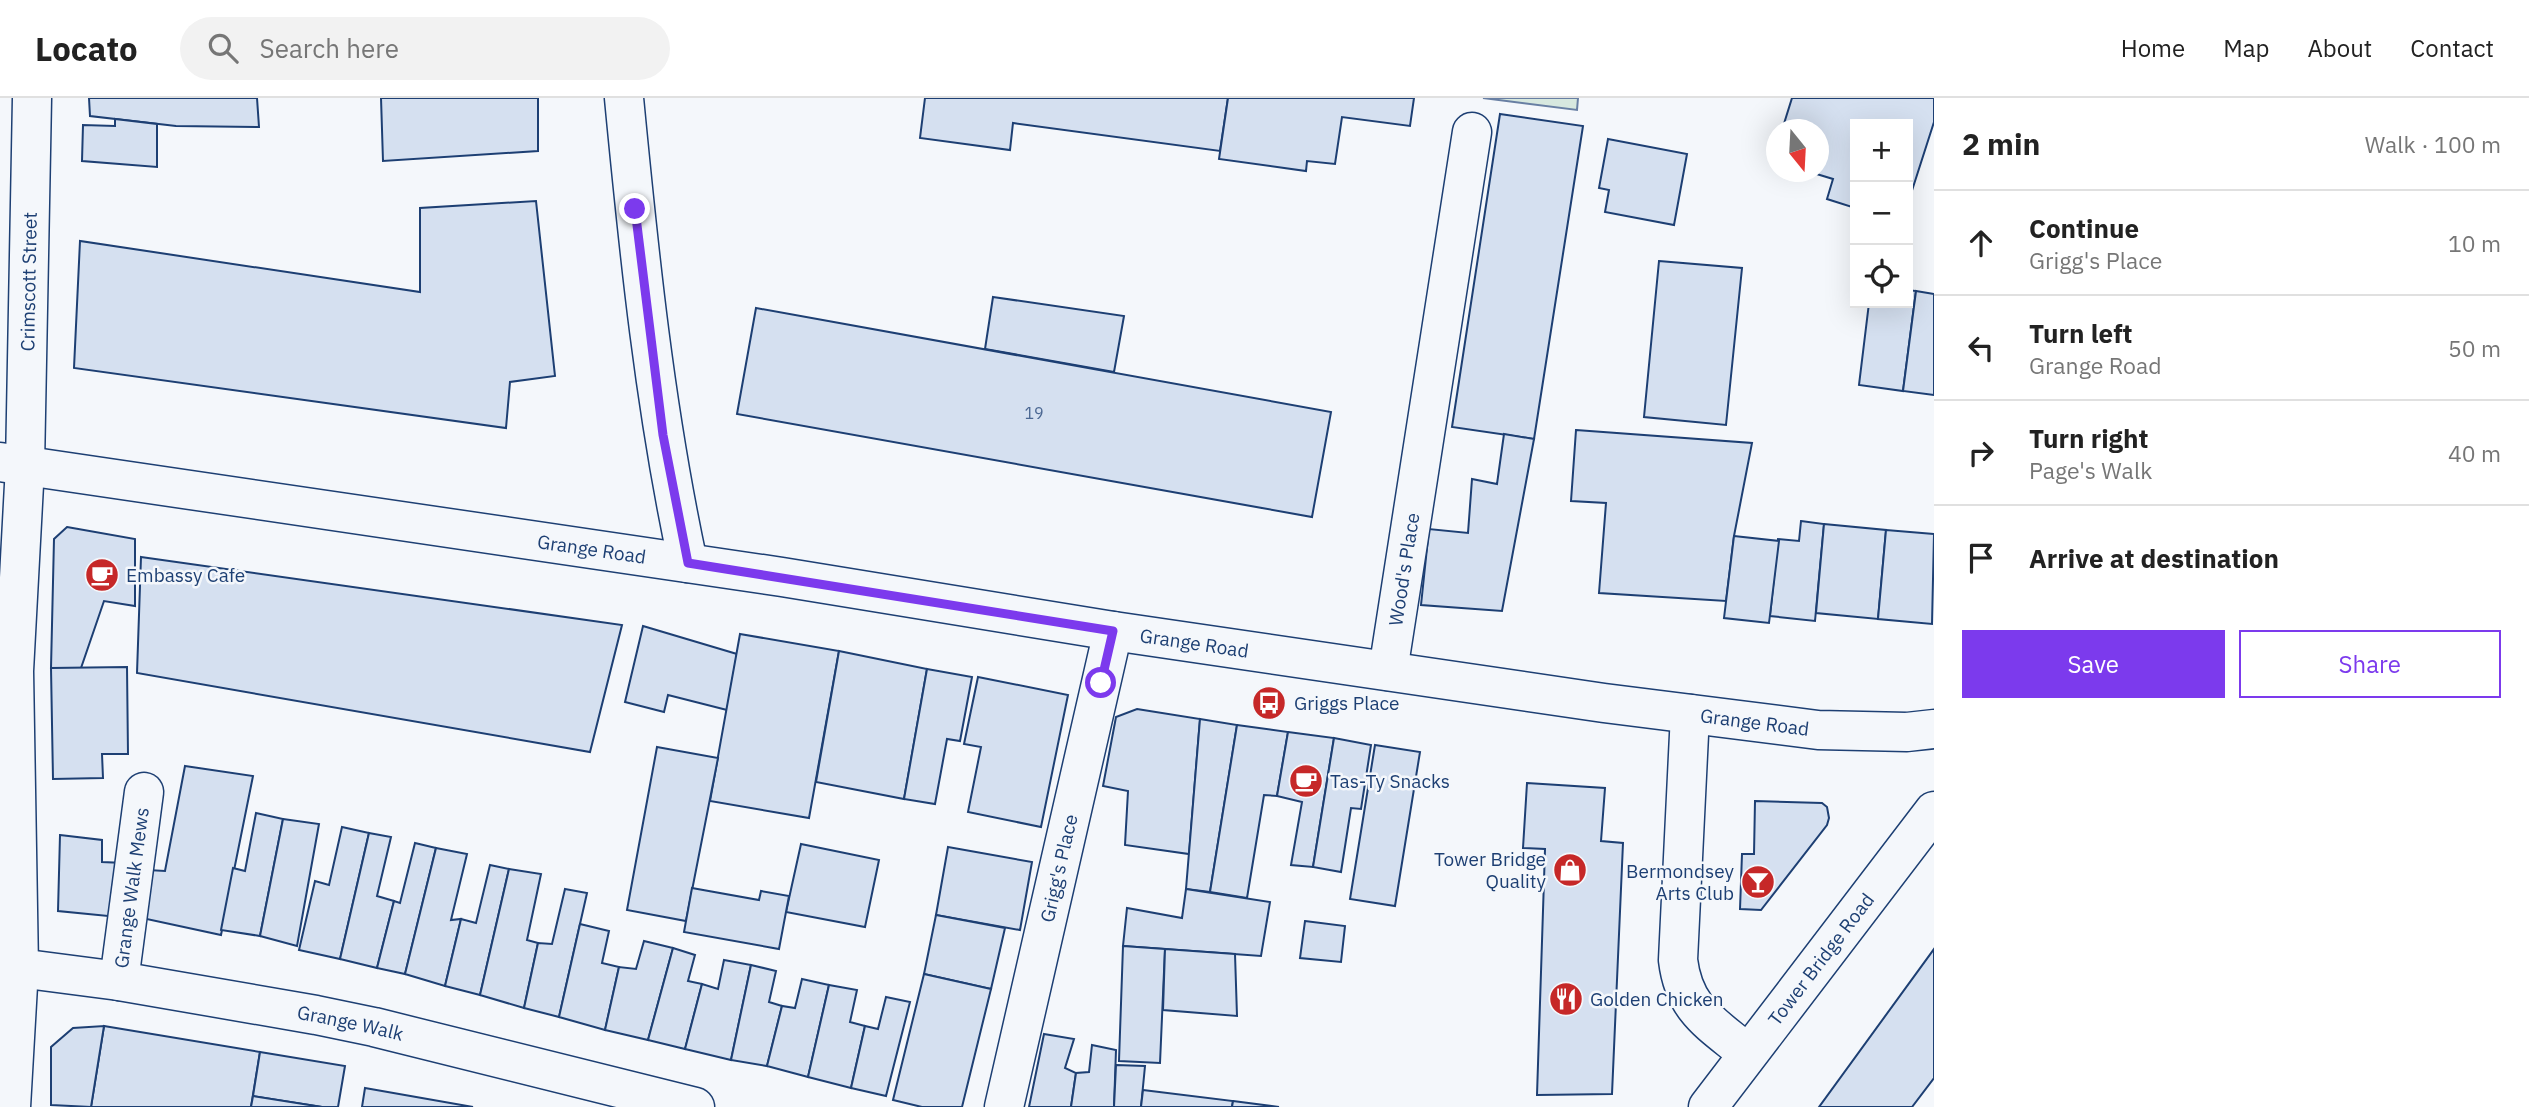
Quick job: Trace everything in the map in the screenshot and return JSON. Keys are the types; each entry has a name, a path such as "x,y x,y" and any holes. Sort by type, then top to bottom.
{"main road":[{"name":"Crimscott Street","path":"11,1107 9,969 14,671 13,464 32,98"},
{"path":"624,98 663,435 688,563"},
{"name":"Wood's Place","path":"1388,671 1472,132"},
{"name":"Grange Road","path":"13,464 688,563 1113,631 1604,703 1818,730 1907,732 1934,729"},
{"name":"Grigg's Place","path":"1004,1107 1113,631"},
{"path":"1690,714 1678,960 1681,981 1692,1003 1705,1018 1747,1053"},
{"name":"Grange Walk Mews","path":"119,981 144,792"},
{"name":"Tower Bridge Road","path":"1708,1107 1934,811"},
{"name":"Grange Walk","path":"9,969 119,981 374,1027 695,1107"}],"shaded area":[{"path":"1483,98 1578,98 1577,110"}],"building":[{"path":"89,98 257,98 259,127 176,126 90,116"},
{"path":"381,98 538,98 538,151 383,161"},
{"path":"925,98 1228,98 1220,151 1013,123 1010,150 920,138"},
{"path":"1228,98 1414,98 1410,126 1342,117 1335,164 1307,161 1306,171 1219,159"},
{"path":"1792,98 1934,98 1934,122 1913,187 1913,119 1850,119 1850,206 1827,199 1833,179 1829,178 1829,119 1785,119"},
{"path":"1500,114 1583,126 1534,439 1452,427"},
{"path":"115,119 157,124 157,167 82,161 83,125 115,126"},
{"path":"1608,139 1687,154 1674,225 1605,212 1609,190 1599,188"},
{"path":"536,201 555,376 510,382 506,428 74,368 80,241 420,292 420,208"},
{"path":"1659,261 1742,268 1726,425 1644,417"},
{"path":"1913,291 1916,291 1903,391 1859,385 1868,308 1913,308"},
{"path":"1916,291 1934,294 1934,395 1903,391"},
{"path":"993,297 1124,316 1114,372 985,349"},
{"path":"756,308 1331,412 1312,517 737,414"},
{"path":"1576,430 1752,443 1734,536 1726,601 1599,593 1606,503 1571,501"},
{"path":"1504,434 1534,439 1502,611 1421,605 1429,529 1468,533 1472,479 1497,484"},
{"path":"1801,521 1824,524 1815,621 1770,616 1778,539 1799,541"},
{"path":"1824,524 1886,530 1878,619 1816,613"},
{"path":"67,527 135,539 135,606 104,601 81,668 51,668 54,539"},
{"path":"1886,530 1934,534 1932,624 1878,619"},
{"path":"1734,536 1779,541 1769,623 1724,618"},
{"path":"141,557 622,625 590,752 137,673"},
{"path":"643,626 737,654 727,710 668,695 664,712 625,702"},
{"path":"740,634 839,651 809,818 710,801"},
{"path":"839,651 927,669 904,799 816,782"},
{"path":"127,667 128,754 102,754 103,778 53,779 51,668"},
{"path":"927,669 972,677 960,741 947,739 935,804 904,799"},
{"path":"978,677 1068,695 1041,827 968,812 981,747 964,744"},
{"path":"1137,709 1200,719 1189,854 1125,845 1128,791 1103,786 1116,717"},
{"path":"1200,719 1237,725 1210,892 1186,889"},
{"path":"1237,725 1288,732 1277,796 1264,795 1247,898 1210,892"},
{"path":"1288,732 1334,738 1313,867 1291,865 1302,802 1277,796"},
{"path":"1334,738 1371,745 1361,809 1351,808 1341,872 1313,867"},
{"path":"1375,745 1420,752 1395,906 1350,899"},
{"path":"657,747 718,758 686,921 627,910"},
{"path":"185,766 253,776 221,935 142,918 148,870 165,871"},
{"path":"1527,783 1605,788 1601,841 1623,843 1612,1094 1537,1095 1545,849 1523,848"},
{"path":"1755,801 1822,803 1827,807 1829,818 1827,825 1761,910 1740,909 1742,854 1754,854"},
{"path":"256,813 283,819 260,936 221,930 233,868 245,871"},
{"path":"283,819 319,824 297,946 260,936"},
{"path":"342,827 369,833 340,959 299,950 315,881 329,885"},
{"path":"369,833 391,837 377,896 394,901 377,968 340,959"},
{"path":"60,835 102,840 102,862 124,863 118,917 58,911"},
{"path":"415,843 436,848 405,974 377,968 394,901 400,903"},
{"path":"801,844 879,860 865,927 786,912"},
{"path":"948,847 1032,862 1020,930 936,915"},
{"path":"436,848 467,854 451,920 461,919 445,986 405,974"},
{"path":"490,865 509,869 480,995 445,986 461,919 476,923"},
{"path":"509,869 541,874 527,940 538,943 524,1008 480,995"},
{"path":"692,888 759,900 761,891 789,896 779,949 684,932"},
{"path":"565,889 587,893 559,1017 524,1008 538,943 552,944"},
{"path":"1186,889 1270,902 1261,956 1123,946 1127,908 1182,918"},
{"path":"936,915 1005,928 991,989 924,974"},
{"path":"1305,921 1345,926 1341,962 1300,958"},
{"path":"580,924 609,931 602,963 619,967 605,1030 559,1017"},
{"path":"644,941 673,948 648,1040 605,1030 619,967 636,969"},
{"path":"1123,946 1165,949 1160,1063 1119,1061"},
{"path":"673,948 695,955 688,981 702,984 685,1049 648,1040"},
{"path":"1165,949 1235,954 1237,1016 1163,1010"},
{"path":"1934,949 1934,1078 1912,1107 1819,1107"},
{"path":"724,960 751,965 731,1060 685,1049 702,984 718,989"},
{"path":"751,965 776,971 769,1002 782,1006 767,1066 731,1060"},
{"path":"924,974 991,989 962,1107 922,1107 893,1100"},
{"path":"802,979 829,985 808,1077 767,1066 782,1006 795,1008"},
{"path":"829,985 857,990 850,1022 865,1026 851,1088 808,1077"},
{"path":"886,997 910,1002 886,1096 851,1088 865,1026 878,1029"},
{"path":"104,1026 260,1052 251,1107 91,1107"},
{"path":"104,1026 91,1107 51,1105 51,1047 73,1028"},
{"path":"1044,1034 1074,1039 1065,1068 1076,1073 1071,1107 1029,1107"},
{"path":"1092,1045 1116,1050 1114,1107 1071,1107 1076,1073 1089,1072"},
{"path":"260,1052 345,1066 338,1107 253,1096"},
{"path":"1116,1065 1145,1066 1141,1107 1114,1107"},
{"path":"365,1088 473,1107 362,1107"},
{"path":"1143,1090 1233,1101 1232,1107 1141,1107"},
{"path":"253,1096 322,1107 251,1107"},
{"path":"1233,1101 1279,1107 1232,1107"}],"place":[{"name":"Embassy Cafe","path":"102,575"},
{"name":"Griggs Place","path":"1269,703"},
{"name":"Tas-Ty Snacks","path":"1306,781"},
{"name":"Tower Bridge Quality","path":"1570,870"},
{"name":"Bermondsey Arts Club","path":"1758,882"},
{"name":"Golden Chicken","path":"1566,999"}],"route":[{"path":"635,209 663,435 688,563 1113,631 1101,683"}]}
